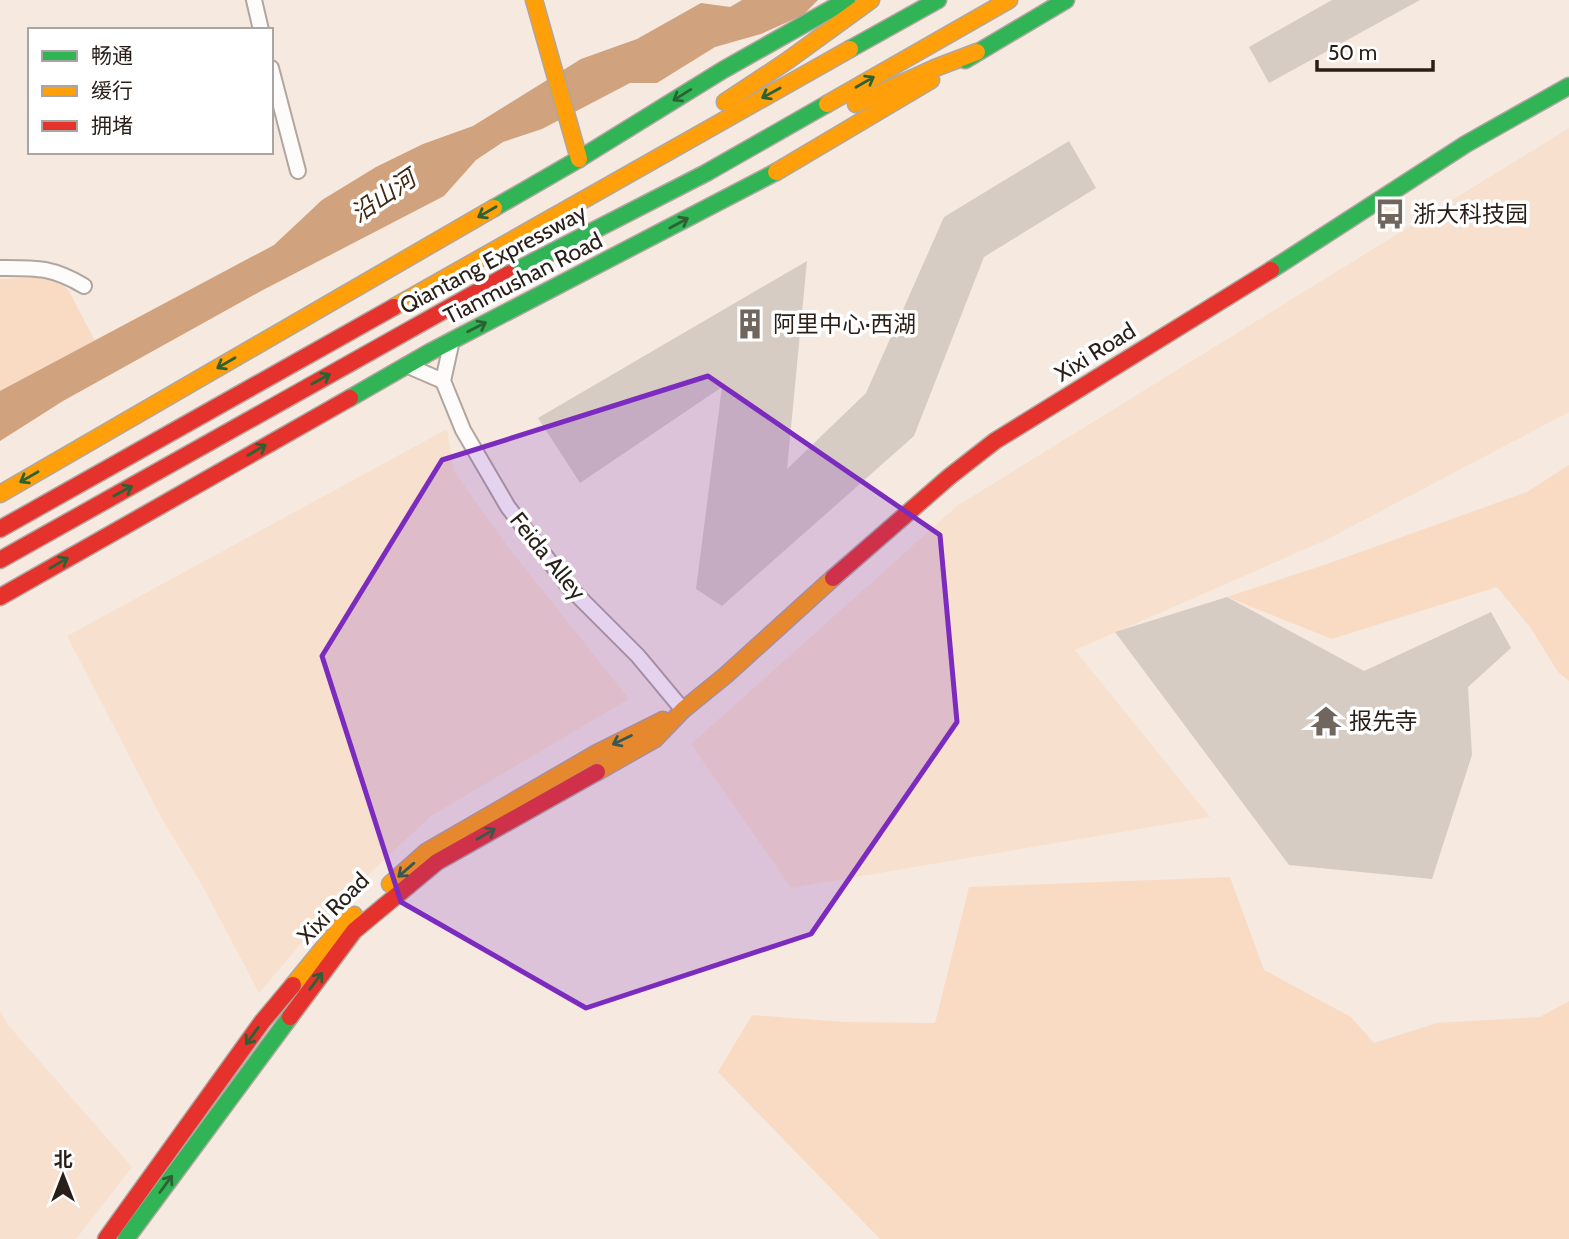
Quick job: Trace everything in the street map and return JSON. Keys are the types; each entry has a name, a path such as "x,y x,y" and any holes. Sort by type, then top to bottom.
{"main road":[{"path":"534,0 579,159"},
{"path":"0,494 579,159 723,70 847,0"},
{"path":"578,201 787,61 871,0"},
{"name":"Qiantang Expressway","path":"0,529 938,0"},
{"name":"Qiantang Expressway","path":"0,560 491,283 705,173 1009,0"},
{"name":"Tianmushan Road","path":"0,597 452,340 777,172 1066,0"},
{"path":"705,173 935,68 978,52"},
{"name":"Xixi Road","path":"126,1239 354,931 437,862 655,739 683,710 726,676 785,620 949,477 995,442 1468,142 1522,109 1569,86"},
{"name":"Xixi Road","path":"106,1239 262,1022 343,923 426,852 597,753 683,710"}],"street":[{"path":"254,0 261,28"},
{"path":"273,76 298,171"},
{"path":"0,268 41,268 62,273 84,286"},
{"path":"407,365 443,382 452,340"},
{"name":"Feida Alley","path":"443,382 463,430 508,507 569,587 638,656 683,710"}],"highlighted area":[{"path":"708,376 940,535 957,722 811,934 586,1008 401,902 322,656 442,460"}],"shaded area":[{"path":"1569,128 1569,412 1326,540 1075,650 1210,817 791,888 691,744 957,506"},
{"path":"43,277 58,280 69,291 99,349 0,398 0,279"},
{"path":"447,429 454,471 509,548 629,699 431,816 325,915 259,993 202,885 161,817 67,636"},
{"path":"1569,465 1569,681 1558,672 1530,627 1497,587 1332,639 1227,597 1527,492"},
{"path":"1230,877 1264,970 1351,1017 1374,1043 1437,1023 1540,1017 1569,1001 1569,1239 880,1239 718,1072 752,1015 844,1022 935,1023 969,887"},
{"path":"0,1011 9,1026 132,1167 76,1239 0,1239"}],"water":[{"name":"沿山河","path":"742,0 818,0 803,15 761,34 715,47 657,83 630,83 542,129 503,142 476,160 444,196 261,291 63,401 0,441 0,391 274,245 322,200 376,167 423,144 473,126 581,59 637,39 701,3 730,7"}],"building":[{"path":"1332,0 1420,0 1269,83 1249,47"},
{"name":"阿里中心·西湖","path":"1069,141 1096,188 984,257 914,436 722,606 696,589 722,387 580,483 538,418 807,261 787,469 866,393 944,217"},
{"name":"报先寺","path":"1227,597 1364,671 1491,612 1511,648 1468,687 1472,755 1432,879 1289,865 1115,632"}],"traffic: fast":[{"path":"494,208 723,70 847,0"},
{"path":"850,49 938,0"},
{"path":"965,60 1066,0"},
{"path":"1271,270 1466,144 1569,86"},
{"path":"509,274 706,173 827,104"},
{"path":"350,398 430,352 776,172"},
{"path":"126,1239 290,1017"}],"traffic: slow":[{"path":"534,0 579,159"},
{"path":"725,102 871,0"},
{"path":"827,104 1009,0"},
{"path":"394,307 850,49"},
{"path":"856,104 977,52"},
{"path":"776,172 931,80"},
{"path":"0,494 494,208"},
{"path":"597,772 655,739 683,710 726,675 833,578"},
{"path":"390,884 426,852 597,753 663,720"},
{"path":"293,985 343,924 354,915"}],"traffic: jam":[{"path":"833,578 949,477 995,441 1271,270"},
{"path":"0,560 509,274"},
{"path":"0,529 394,307"},
{"path":"0,597 350,398"},
{"path":"290,1017 354,931 437,862 597,772"},
{"path":"106,1239 262,1022 293,985"}],"place":[{"name":"浙大科技园","path":"1390,214"},
{"name":"阿里中心·西湖","path":"750,324"},
{"name":"报先寺","path":"1326,721"}]}
